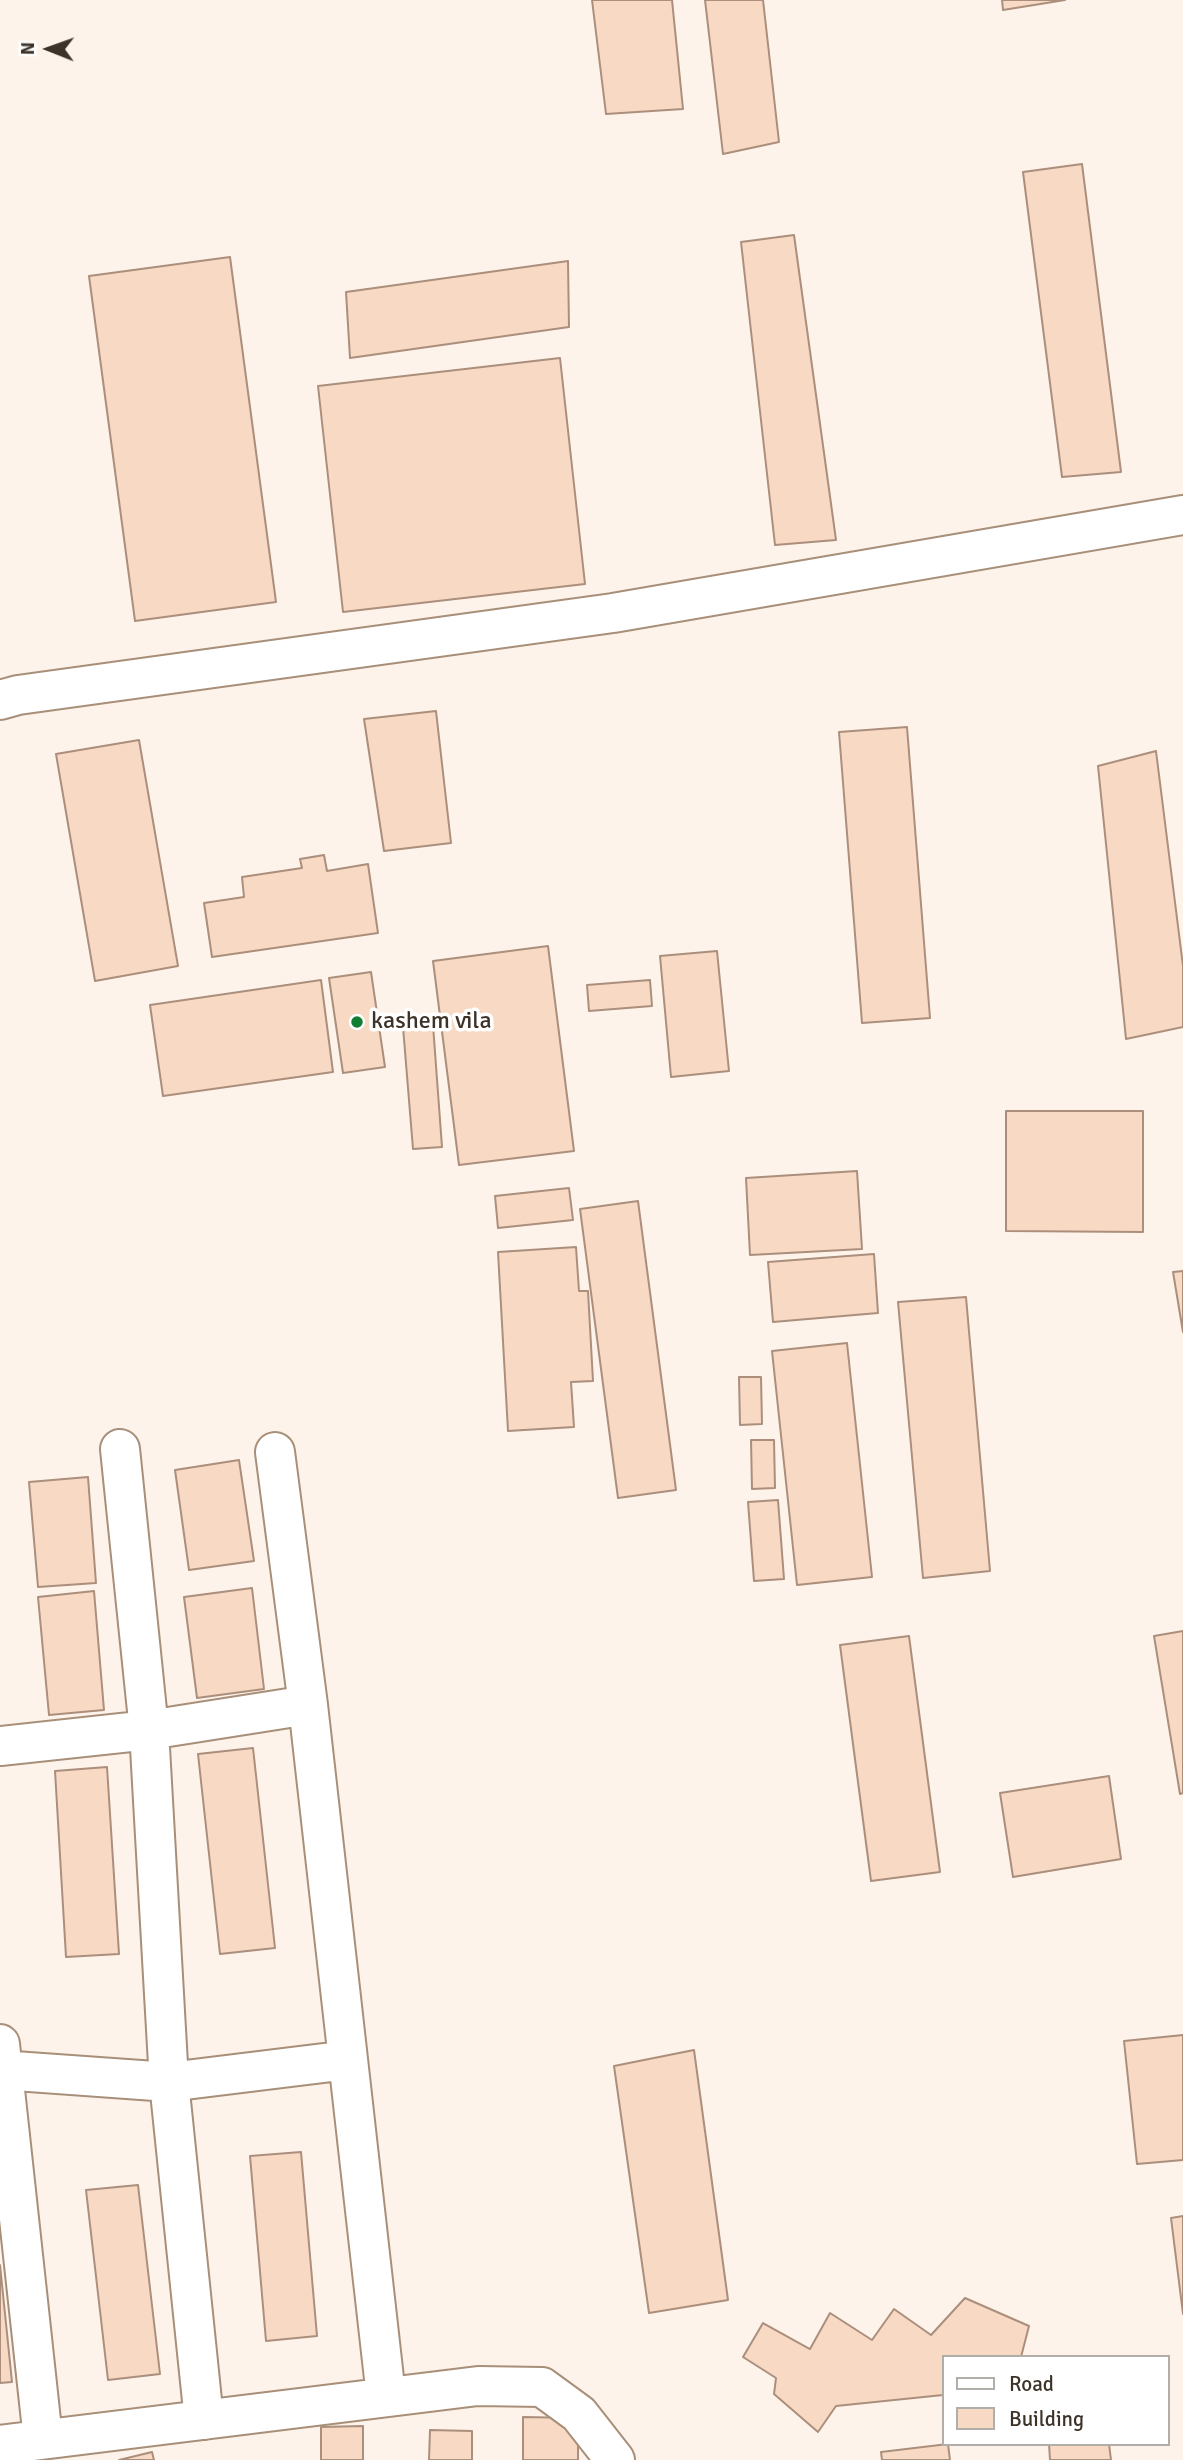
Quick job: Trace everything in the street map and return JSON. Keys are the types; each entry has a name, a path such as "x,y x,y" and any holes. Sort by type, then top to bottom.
{"street":[{"path":"0,700 18,695 613,613 1183,514"},
{"path":"120,1449 149,1730 169,2082 204,2420"},
{"path":"275,1451 308,1705 386,2396"},
{"path":"0,1746 149,1730 308,1705"},
{"path":"43,2440 1,2062 169,2082 348,2060"},
{"path":"0,2445 478,2386 542,2387 579,2414 615,2460"}],"building":[{"path":"592,0 672,0 683,109 606,114"},
{"path":"705,0 763,0 779,142 723,154"},
{"path":"1002,0 1065,0 1003,10"},
{"path":"1082,164 1121,472 1062,477 1023,172"},
{"path":"794,235 836,540 775,545 741,242"},
{"path":"230,257 276,602 135,621 89,276"},
{"path":"568,261 569,327 350,358 346,292"},
{"path":"560,358 585,584 343,612 318,386"},
{"path":"436,711 451,843 384,851 364,719"},
{"path":"907,727 930,1018 862,1023 839,732"},
{"path":"139,740 178,966 95,981 56,754"},
{"path":"1156,751 1183,966 1183,1027 1126,1039 1098,766"},
{"path":"324,855 327,871 368,864 378,933 212,957 204,903 244,897 242,877 302,868 300,859"},
{"path":"548,946 574,1151 459,1165 433,961"},
{"path":"717,951 729,1071 671,1077 660,956"},
{"name":"kashem vila","path":"371,972 385,1067 343,1073 329,978"},
{"path":"321,980 333,1072 163,1096 150,1005"},
{"path":"650,980 652,1006 589,1011 587,985"},
{"path":"433,1025 442,1147 413,1149 403,1027"},
{"path":"1006,1111 1143,1111 1143,1232 1006,1231"},
{"path":"857,1171 862,1249 750,1255 746,1178"},
{"path":"569,1188 573,1220 498,1228 495,1196"},
{"path":"638,1201 676,1490 618,1498 580,1209"},
{"path":"576,1247 579,1291 588,1291 593,1381 571,1382 574,1427 508,1431 498,1252"},
{"path":"874,1254 878,1313 773,1322 768,1262"},
{"path":"1183,1271 1183,1332 1173,1272"},
{"path":"966,1297 990,1571 923,1578 898,1302"},
{"path":"847,1343 872,1577 797,1585 772,1351"},
{"path":"739,1377 761,1377 762,1424 740,1425"},
{"path":"751,1440 774,1440 775,1488 752,1489"},
{"path":"239,1460 254,1561 189,1570 175,1470"},
{"path":"88,1477 96,1583 38,1587 29,1482"},
{"path":"778,1500 784,1579 754,1581 748,1502"},
{"path":"252,1588 264,1689 197,1698 184,1597"},
{"path":"94,1591 104,1710 49,1715 38,1597"},
{"path":"1183,1631 1183,1793 1180,1794 1154,1636"},
{"path":"909,1636 940,1872 871,1881 840,1645"},
{"path":"253,1748 275,1948 220,1954 198,1754"},
{"path":"107,1767 119,1954 66,1957 55,1771"},
{"path":"1109,1776 1121,1859 1013,1877 1000,1793"},
{"path":"1183,2035 1183,2160 1137,2164 1124,2041"},
{"path":"694,2050 728,2300 649,2313 614,2066"},
{"path":"301,2152 317,2336 266,2341 250,2156"},
{"path":"138,2185 160,2374 108,2380 86,2190"},
{"path":"1183,2216 1183,2314 1171,2218"},
{"path":"0,2265 12,2382 0,2383"},
{"path":"965,2298 1029,2326 1022,2355 942,2355 942,2395 836,2406 818,2432 774,2394 776,2378 743,2357 763,2323 810,2349 830,2313 872,2340 894,2309 931,2335"},
{"path":"523,2417 578,2418 578,2460 523,2460"},
{"path":"363,2426 363,2460 321,2460 321,2427"},
{"path":"430,2430 472,2431 472,2460 429,2460"},
{"path":"942,2445 948,2446 950,2460 882,2460 881,2452"},
{"path":"1049,2446 1109,2446 1111,2460 1050,2460"},
{"path":"152,2452 154,2460 119,2460"}],"place":[{"name":"kashem vila","path":"357,1022"}]}
